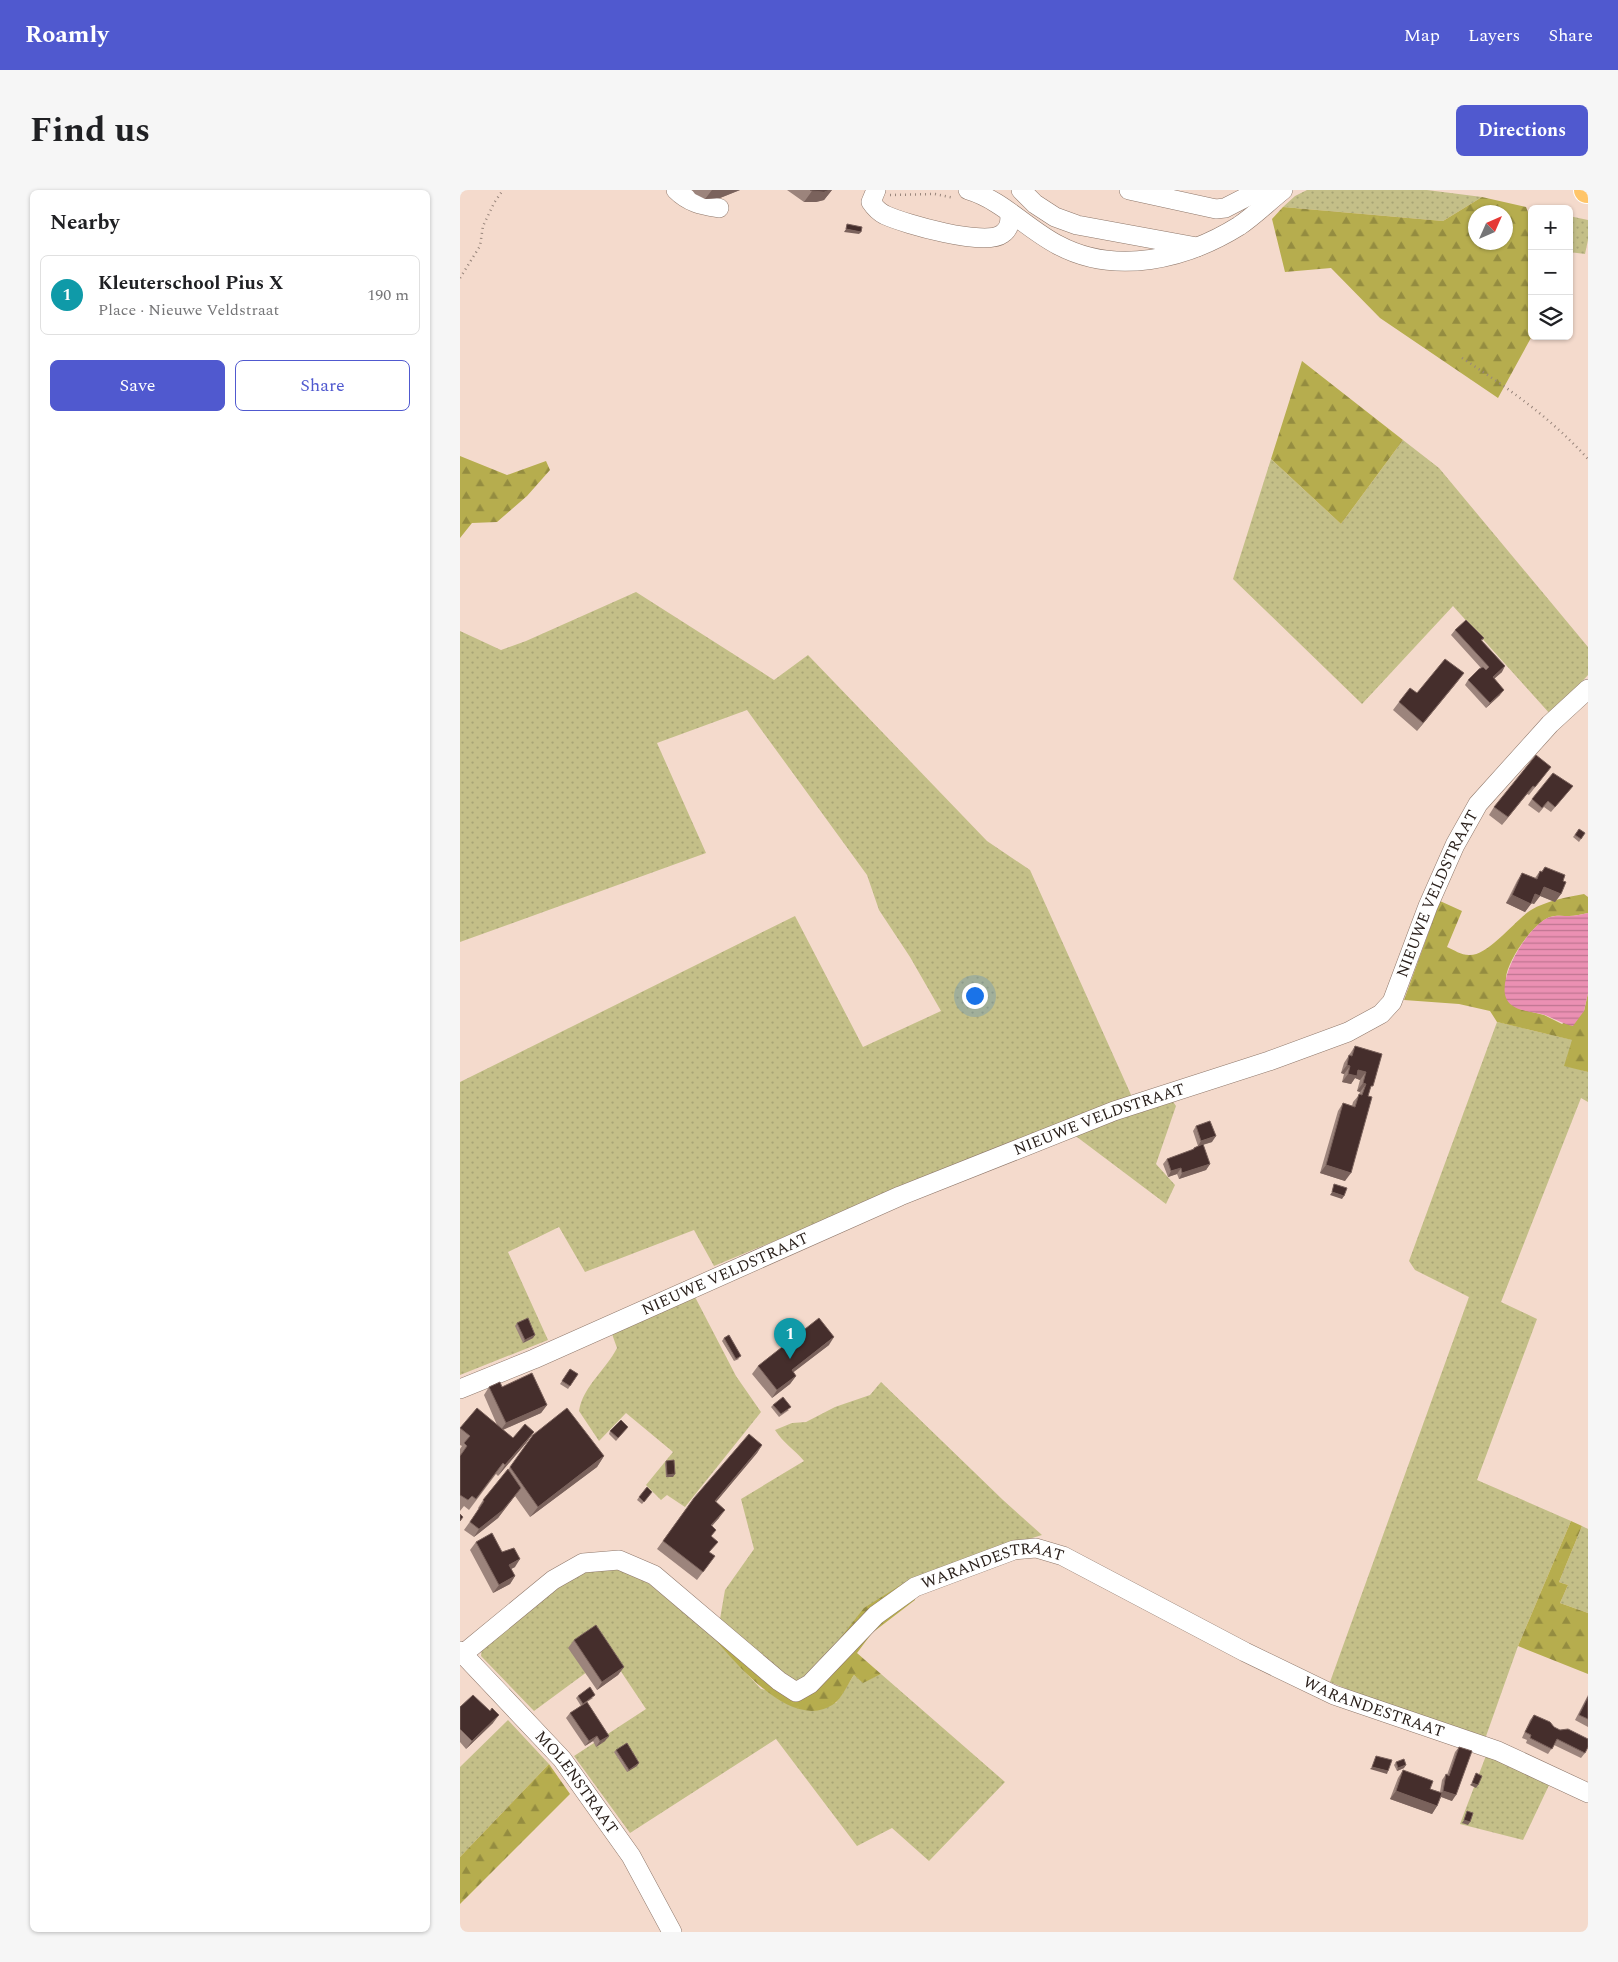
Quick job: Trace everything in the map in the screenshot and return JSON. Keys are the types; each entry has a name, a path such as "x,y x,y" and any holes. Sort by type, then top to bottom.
{"street":[{"path":"676,190 696,204 719,208"},
{"path":"1021,190 1035,204 1055,217 1077,225 1198,248"},
{"path":"1130,190 1216,209 1225,208 1260,190"},
{"path":"963,195 980,193 1040,235 1060,246 1086,257 1119,262 1152,260 1198,248 1239,226 1283,190"},
{"path":"875,191 871,202 877,210 885,215 930,231 976,237 995,237 1002,235 1009,226 1010,213"},
{"name":"NIEUWE VELDSTRAAT","path":"460,1389 534,1359 900,1196 1114,1112 1269,1061 1348,1032 1382,1014 1392,1002 1428,906 1455,845 1478,804 1550,724 1588,689"},
{"name":"WARANDESTRAAT","path":"462,1652 553,1580 583,1563 619,1560 654,1575 779,1681 796,1692 810,1684 876,1615 915,1588 1014,1550 1036,1548 1063,1556 1245,1652 1334,1695 1498,1751 1587,1789"},
{"name":"MOLENSTRAAT","path":"462,1652 562,1759 631,1856 672,1932"}],"path":[{"path":"460,278 480,246 484,226 494,203 503,190"},
{"path":"875,191 892,195 963,195"},
{"path":"1462,358 1512,390 1552,423 1588,459"}],"shaded area":[{"path":"1307,190 1427,190 1482,197 1443,221 1283,207 1295,196"},
{"path":"1573,217 1588,220 1588,240 1585,254 1573,252"},
{"path":"1403,440 1439,468 1588,647 1588,675 1551,715 1453,606 1362,704 1233,579 1271,459 1341,524"},
{"path":"636,592 774,680 808,655 987,841 1030,870 1132,1097 922,1180 714,1266 694,1230 585,1272 559,1227 508,1252 548,1340 460,1375 460,1082 795,916 863,1047 941,1011 910,957 879,910 867,875 747,710 657,743 706,853 460,942 460,631 501,650 526,641"},
{"path":"1588,913 1588,993 1584,1011 1573,1026 1545,1015 1519,1009 1510,1004 1505,991 1506,979 1516,953 1524,940 1542,921 1550,917 1574,916"},
{"path":"1497,1022 1573,1040 1565,1065 1588,1072 1588,1102 1581,1098 1501,1302 1537,1319 1477,1480 1571,1521 1518,1646 1485,1739 1371,1699 1330,1682 1469,1297 1415,1270 1409,1261"},
{"path":"1172,1100 1176,1106 1156,1164 1175,1185 1166,1204 1073,1134"},
{"path":"694,1295 736,1376 761,1412 685,1507 667,1495 661,1500 646,1485 673,1452 626,1413 599,1441 579,1411 585,1394 617,1348 612,1334"},
{"path":"881,1382 1042,1535 960,1560 840,1641 811,1675 794,1682 720,1619 725,1590 754,1549 741,1499 804,1461 775,1430 792,1423 806,1422 835,1407 870,1395"},
{"path":"1582,1526 1588,1529 1588,1613 1560,1603 1568,1585 1559,1582"},
{"path":"616,1568 648,1583 709,1633 761,1689 836,1703 854,1675 863,1682 881,1674 1005,1782 929,1861 892,1828 857,1846 776,1739 630,1833 574,1756 646,1709 610,1655 534,1711 481,1656 482,1647 566,1580 585,1570"},
{"path":"508,1720 549,1764 460,1857 460,1767"},
{"path":"1487,1753 1551,1781 1523,1840 1460,1824"}],"green space":[{"path":"1482,197 1526,207 1528,212 1528,340 1530,340 1498,398 1380,318 1331,268 1285,272 1272,219 1283,207 1443,221 1468,206 1468,250 1513,250 1513,205 1469,205"},
{"path":"1302,361 1403,440 1341,524 1271,459"},
{"path":"460,456 507,475 546,461 550,470 527,496 497,522 472,523 460,538"},
{"path":"1584,894 1588,897 1588,913 1571,916 1552,916 1543,921 1522,943 1507,971 1506,981 1520,1009 1544,1015 1562,1024 1584,1011 1588,993 1588,1072 1564,1066 1572,1040 1497,1022 1490,1011 1459,1004 1404,1000 1440,901 1462,911 1447,947 1469,955 1476,954 1493,944 1531,910 1543,904"},
{"path":"1571,1521 1582,1526 1559,1582 1568,1585 1560,1603 1588,1613 1588,1674 1518,1646"},
{"path":"910,1579 915,1600 872,1633 857,1653 881,1674 863,1683 854,1675 835,1703 818,1710 801,1710 783,1702 766,1690 749,1676 709,1633 763,1657 795,1682 811,1675 864,1608"},
{"path":"549,1764 570,1794 460,1904 460,1857"}],"building":[{"path":"810,190 830,190 824,192"},
{"path":"847,224 862,227 861,232 846,229"},
{"path":"1466,620 1484,638 1481,640 1505,666 1493,677 1504,690 1490,703 1468,680 1479,669 1483,667 1486,670 1489,667 1455,630"},
{"path":"1445,659 1464,673 1423,723 1399,702 1410,688 1417,693"},
{"path":"1536,755 1551,767 1508,817 1494,807"},
{"path":"1553,773 1573,786 1555,807 1548,801 1542,808 1532,799"},
{"path":"1579,829 1585,833 1581,839 1575,835"},
{"path":"1545,867 1565,875 1563,881 1566,882 1561,894 1544,887 1540,896 1535,894 1531,904 1512,895 1522,873 1537,879 1540,871 1542,872"},
{"path":"1355,1046 1382,1054 1373,1086 1371,1086 1368,1096 1372,1097 1351,1173 1326,1165 1343,1103 1355,1107 1359,1094 1362,1095 1366,1084 1363,1083 1366,1072 1358,1070 1357,1076 1348,1074 1350,1066 1347,1065 1349,1055 1352,1056"},
{"path":"1210,1121 1216,1136 1201,1141 1196,1126"},
{"path":"1203,1144 1210,1164 1182,1173 1181,1168 1171,1171 1167,1159"},
{"path":"1334,1184 1347,1188 1344,1196 1332,1192"},
{"path":"528,1318 535,1335 525,1340 517,1323"},
{"path":"819,1318 834,1337 792,1370 796,1376 777,1390 758,1366"},
{"path":"729,1335 741,1356 736,1359 724,1338"},
{"path":"570,1369 578,1374 570,1386 562,1381"},
{"path":"532,1373 547,1405 506,1423 489,1387 500,1382 502,1387"},
{"path":"783,1397 791,1407 781,1414 773,1405"},
{"path":"477,1408 513,1438 525,1424 534,1432 505,1465 503,1463 476,1499 472,1496 468,1500 460,1495 460,1456 467,1446 464,1443 470,1436 460,1428"},
{"path":"567,1408 604,1456 538,1507 510,1467 533,1435"},
{"path":"621,1420 628,1427 618,1438 610,1431"},
{"path":"749,1434 762,1445 715,1501 725,1510 711,1525 716,1530 711,1536 718,1542 709,1552 715,1556 703,1572 663,1541 694,1498"},
{"path":"674,1460 675,1474 667,1475 666,1461"},
{"path":"508,1469 521,1488 503,1510 479,1529 470,1522 483,1500"},
{"path":"647,1487 652,1492 644,1502 639,1497"},
{"path":"492,1533 502,1552 514,1548 520,1559 509,1565 515,1576 499,1585 476,1542"},
{"path":"596,1625 624,1667 602,1682 574,1640"},
{"path":"590,1687 595,1695 583,1704 578,1696"},
{"path":"473,1695 490,1711 492,1708 499,1715 472,1741 460,1729 460,1707"},
{"path":"1588,1697 1588,1719 1579,1715"},
{"path":"587,1702 609,1736 600,1741 597,1736 589,1741 570,1713"},
{"path":"1534,1715 1550,1722 1560,1730 1568,1729 1588,1739 1588,1747 1585,1753 1557,1739 1552,1749 1530,1738 1531,1735 1525,1732"},
{"path":"627,1743 639,1763 629,1770 616,1750"},
{"path":"1459,1747 1472,1751 1456,1795 1443,1791 1446,1774 1449,1776"},
{"path":"1376,1756 1392,1760 1388,1771 1372,1767"},
{"path":"1404,1759 1406,1765 1398,1768 1396,1762"},
{"path":"1403,1770 1433,1781 1430,1789 1442,1793 1437,1806 1396,1791"},
{"path":"1476,1773 1482,1776 1478,1785 1472,1783"},
{"path":"1467,1811 1473,1813 1470,1822 1464,1820"}],"place":[{"name":"Kleuterschool Pius X","path":"790,1359"}]}
